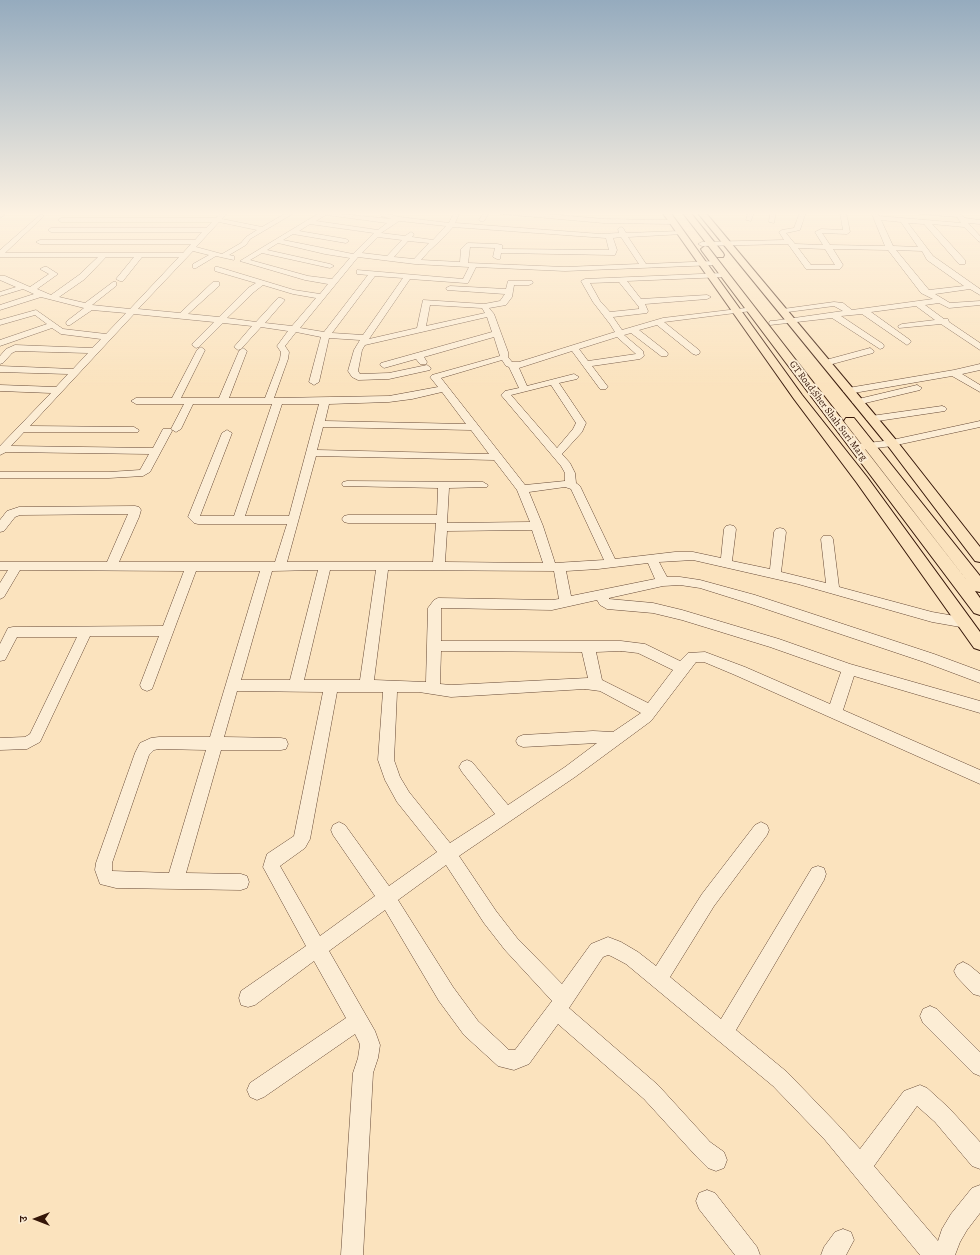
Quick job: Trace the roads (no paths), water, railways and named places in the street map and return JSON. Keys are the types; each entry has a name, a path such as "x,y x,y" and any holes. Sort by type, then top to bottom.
{"main road":[{"path":"708,271 980,644"},
{"name":"GT Road;Sher Shah Suri Marg","path":"721,271 980,609"},
{"name":"GT Road;Sher Shah Suri Marg","path":"729,271 773,323 980,587"},
{"path":"748,271 892,443 980,557"}],"street":[{"path":"31,290 54,274 48,271"},
{"path":"53,298 88,271"},
{"path":"120,279 127,271"},
{"path":"1,451 170,271"},
{"path":"223,271 293,292 320,296"},
{"path":"280,271 308,278 333,282"},
{"path":"238,520 273,401 285,352 281,346 320,296 343,271"},
{"path":"461,289 471,271"},
{"path":"907,271 921,288 939,301 951,307 980,303"},
{"path":"947,271 980,293"},
{"path":"360,272 465,281"},
{"path":"314,382 326,334 373,273"},
{"path":"586,364 640,356 622,338 621,334 597,302 585,282 724,275"},
{"path":"408,276 358,350 353,371 355,375 364,377 396,376 427,368"},
{"path":"2,278 53,298 88,306 294,328 364,340 490,314"},
{"path":"608,315 644,311 643,307 622,280"},
{"path":"175,401 199,347 221,320 251,290 262,283"},
{"path":"421,329 425,304 427,301 484,306 504,302 509,292 510,283 529,283"},
{"path":"70,323 113,284"},
{"path":"183,315 216,284"},
{"path":"402,284 509,292"},
{"path":"0,294 23,287"},
{"path":"927,293 971,287"},
{"path":"0,308 41,294"},
{"path":"639,302 707,297"},
{"path":"223,401 240,349 258,324 281,300"},
{"path":"773,323 835,316 939,301"},
{"path":"783,311 836,304 851,313"},
{"path":"918,304 945,321 980,347"},
{"path":"484,306 490,314 504,352 504,357 509,364 513,365 522,364 668,319 751,309"},
{"path":"0,323 36,312 64,332 108,337"},
{"path":"865,312 908,342"},
{"path":"835,316 880,346"},
{"path":"902,326 945,321"},
{"path":"659,322 696,352"},
{"path":"0,343 53,325"},
{"path":"633,330 664,354"},
{"path":"384,366 497,333"},
{"path":"0,361 15,348 95,351"},
{"path":"574,348 603,387"},
{"path":"825,363 870,351"},
{"path":"418,356 522,489 554,567 566,603"},
{"path":"435,377 504,357"},
{"path":"513,365 524,389"},
{"path":"848,391 954,373 980,367"},
{"path":"0,369 75,372"},
{"path":"954,373 980,389"},
{"path":"571,484 568,469 557,454 506,397 506,394 574,377"},
{"path":"554,382 580,423 578,430 557,454"},
{"path":"0,388 58,390"},
{"path":"857,402 917,388"},
{"path":"136,400 326,401 394,399 443,389"},
{"path":"0,475 140,474 145,472 190,401"},
{"path":"175,880 232,685 274,566 294,520 326,401"},
{"path":"871,419 942,410"},
{"path":"320,424 474,427"},
{"path":"856,447 892,443 980,424"},
{"path":"21,429 134,430"},
{"path":"227,433 194,517 198,520 294,520"},
{"path":"1,451 157,451"},
{"path":"312,453 497,457"},
{"path":"347,484 483,485"},
{"path":"522,489 571,484 576,488 611,563"},
{"path":"439,567 444,485"},
{"path":"0,528 10,514 19,511 135,510 111,567"},
{"path":"348,519 537,526"},
{"path":"726,563 730,529"},
{"path":"775,574 780,532"},
{"path":"827,539 833,590"},
{"path":"0,566 554,567 688,556 775,574 926,616 966,623"},
{"path":"651,558 663,582"},
{"path":"0,594 16,566"},
{"path":"296,686 325,566"},
{"path":"366,686 383,566"},
{"path":"147,684 192,567"},
{"path":"433,688 434,608 438,603 536,605 566,603 601,594 663,582 680,581 700,584 841,628 930,658 980,677"},
{"path":"601,594 604,602 607,604 653,608 682,615 774,643 849,669 980,707"},
{"path":"0,632 167,631"},
{"path":"0,656 14,632"},
{"path":"0,744 27,743 35,738 86,632"},
{"path":"434,646 621,646 640,648 682,668"},
{"path":"588,647 596,684"},
{"path":"248,998 448,854 570,772 615,738 634,726 650,711 682,668 693,657 704,657 835,712 980,777"},
{"path":"835,712 849,669"},
{"path":"232,685 390,686 433,688 456,691 572,683 596,684 615,692 650,711"},
{"path":"331,686 302,838 299,843 273,860 271,867 275,877 318,947 368,1038 370,1045 368,1058 363,1073 352,1255"},
{"path":"390,686 386,760 388,770 403,797 448,854 490,917 560,1005 651,1092 684,1126 700,1146 716,1160"},
{"path":"523,741 593,737 615,738"},
{"path":"241,882 116,880 106,878 103,870 104,863 142,752 145,748 151,744 158,743 281,744"},
{"path":"467,767 506,815"},
{"path":"340,830 387,898 446,994 471,1028 505,1059 514,1060 522,1058 594,954 602,947 608,946 615,948 632,958 780,1079 861,1165 935,1255"},
{"path":"658,979 708,900 761,830"},
{"path":"724,1032 818,874"},
{"path":"963,971 980,987"},
{"path":"930,1016 980,1066"},
{"path":"257,1090 358,1021"},
{"path":"861,1165 906,1103 911,1098 920,1095 942,1115 980,1158"},
{"path":"944,1255 950,1237 959,1222 980,1196"},
{"path":"707,1201 749,1255"}]}
